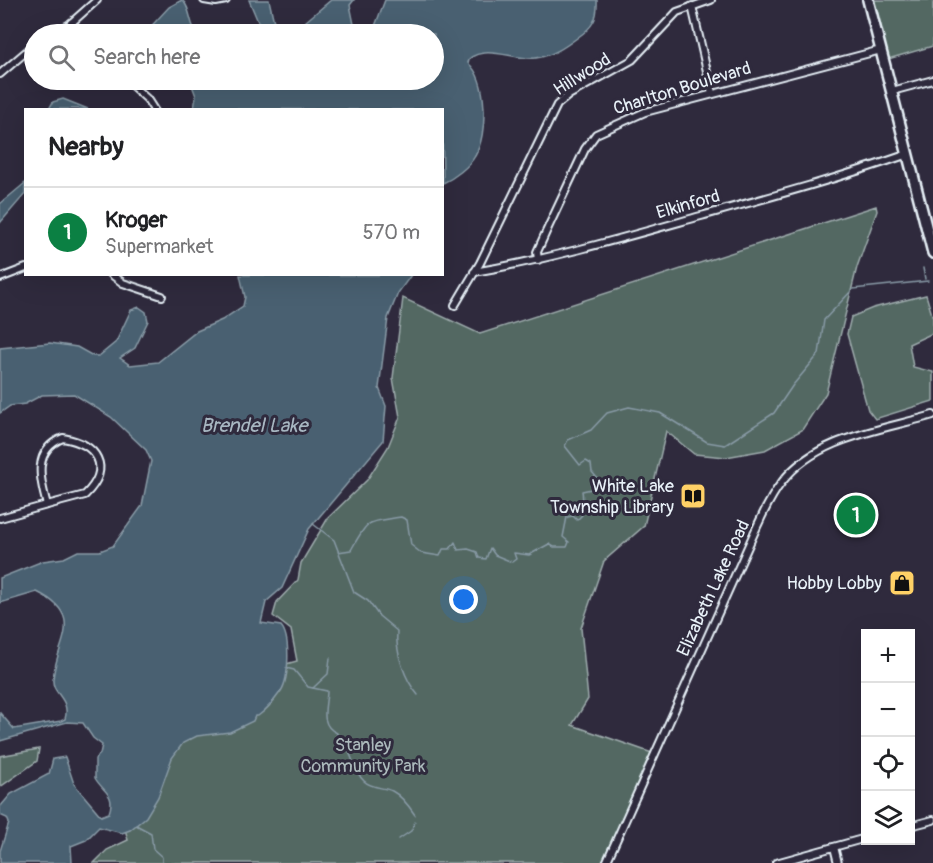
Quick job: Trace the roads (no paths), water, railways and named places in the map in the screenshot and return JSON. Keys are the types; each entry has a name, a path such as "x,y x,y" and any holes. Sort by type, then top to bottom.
{"highway":[{"path":"868,0 933,253"}],"street":[{"path":"71,23 97,0"},
{"path":"204,0 216,2 226,0"},
{"name":"Hillwood","path":"455,304 474,272 556,105 645,50 669,18 692,6 711,0"},
{"path":"692,6 712,93"},
{"name":"Charlton Boulevard","path":"538,260 537,252 546,232 585,149 596,134 626,118 712,93 881,50"},
{"path":"0,74 24,54"},
{"path":"892,91 933,80"},
{"path":"137,90 153,108"},
{"name":"Elkinford","path":"474,272 538,260 852,174 908,154"},
{"path":"0,278 24,269"},
{"path":"114,276 123,283 162,296"},
{"name":"Elizabeth Lake Road","path":"606,863 759,523 781,483 804,459 828,446 933,416"},
{"path":"0,518 74,499 92,488 100,468 94,451 63,438 46,449 39,469 47,505"},
{"path":"915,825 933,820"},
{"path":"776,863 861,839"},
{"path":"834,847 838,863"}],"water":[{"path":"182,0 193,24 153,24 169,7"},
{"path":"249,0 269,0 276,24 259,24"},
{"path":"331,0 354,0 350,5 354,24 301,24"},
{"path":"385,0 597,0 595,17 587,30 553,53 528,58 484,53 469,59 468,63 475,71 482,94 484,121 482,135 475,156 469,164 444,182 444,108 194,108 196,96 194,90 444,90 444,24 376,24"},
{"path":"63,99 86,108 50,108 53,102"},
{"path":"24,184 24,195 0,223 0,204"},
{"name":"Brendel Lake","path":"240,276 410,276 398,293 388,318 379,388 386,406 383,441 309,529 282,588 266,602 261,623 281,626 288,648 284,685 271,705 255,716 253,721 230,732 197,736 183,743 172,758 158,797 146,817 130,830 122,833 99,827 86,840 71,846 72,863 0,863 0,851 9,823 7,818 0,815 0,807 11,794 49,774 53,759 65,757 74,784 101,816 109,813 111,801 95,778 95,759 100,754 102,745 93,738 83,723 67,722 0,741 0,713 14,729 61,721 65,719 66,706 53,685 55,667 65,631 65,621 61,611 52,601 37,592 0,603 0,578 43,561 64,558 78,551 100,551 113,546 142,506 151,461 146,450 111,417 74,394 42,395 25,404 10,406 0,413 0,348 50,343 77,347 93,356 99,356 116,342 131,310 139,307 146,312 148,321 135,348 120,358 130,365 158,362 197,331 222,320 243,306 245,297"}],"waterway":[{"path":"923,268 925,279"},
{"path":"338,552 351,550 361,532 369,524 401,517 407,520 411,545 421,553 440,556 443,549 450,549 455,542 458,550 468,549 477,552 479,558 486,559 490,548 495,555 512,562 516,559 514,553 529,555 549,544 554,547 567,547 569,542 563,537 567,517 573,516 577,520 582,515 582,491 596,488 598,479 592,472 591,464 586,461 580,465 565,446 568,440 591,430 607,413 629,407 660,413 707,442 725,445 774,413 793,385 819,354 824,320 853,289 928,281"},
{"path":"313,524 334,540 354,592 368,601 379,616 397,631 402,665 409,682 418,695"},
{"path":"313,688 328,674 330,658"},
{"path":"286,668 294,670 308,687 327,691 325,720 327,725 337,733 336,743 344,744 350,753 360,777 370,785 396,793 415,815"},
{"path":"399,839 411,831 415,822"},
{"path":"136,825 151,833 153,849 162,857 162,863"}],"place":[{"name":"White Lake Township Library","path":"693,496"},
{"name":"Kroger","path":"856,515"},
{"name":"Hobby Lobby","path":"902,583"}],"park label":[{"name":"Stanley Community Park","path":"363,756"}]}
